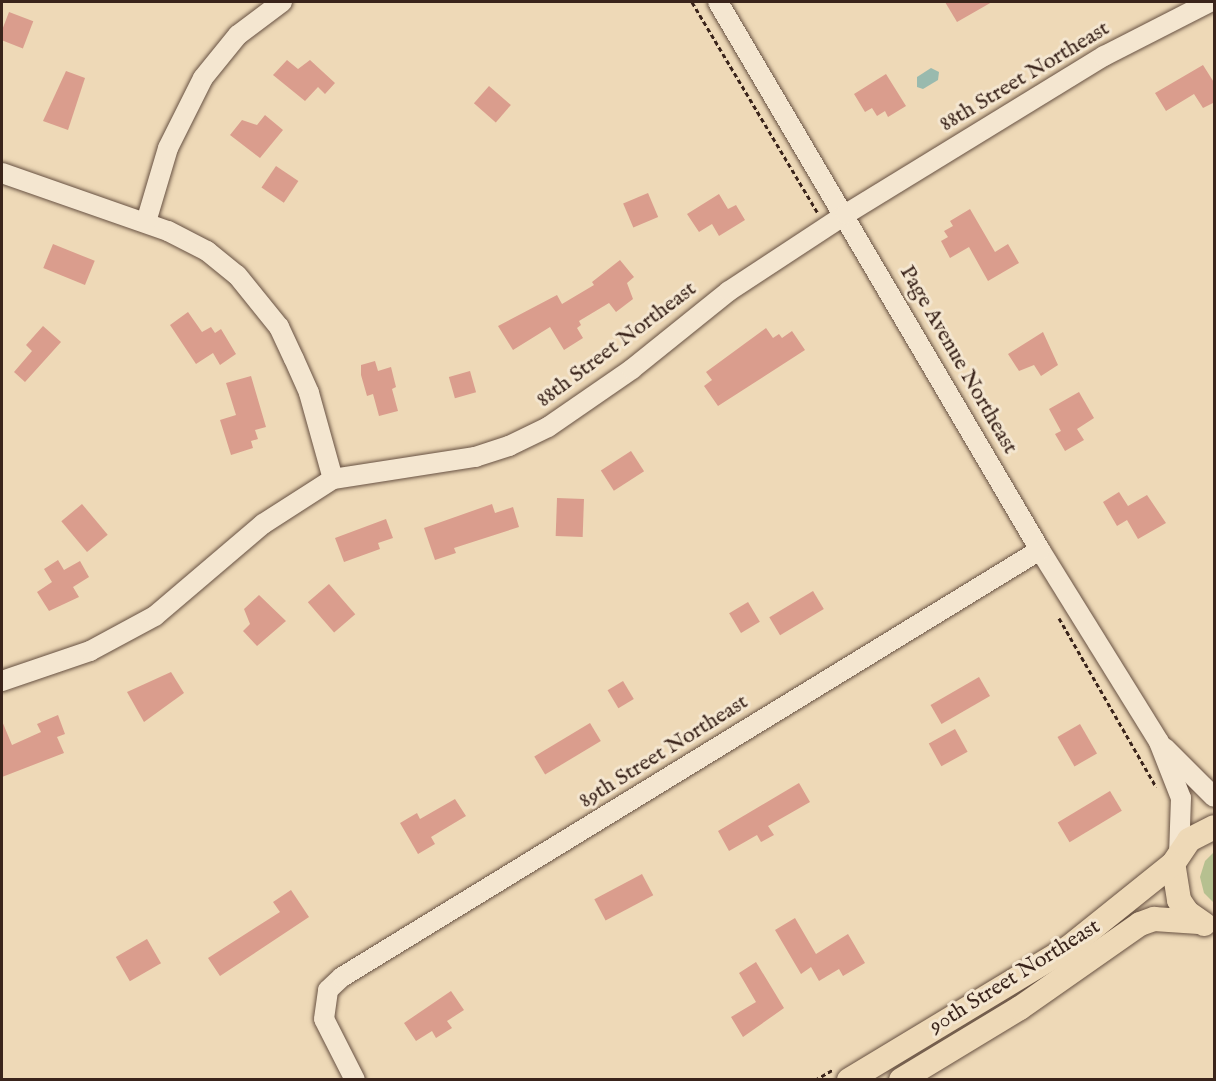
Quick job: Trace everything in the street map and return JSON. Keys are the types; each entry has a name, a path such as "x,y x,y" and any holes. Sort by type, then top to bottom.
{"main road":[{"name":"90th Street Northeast","path":"844,1072 1068,948 1176,860 1190,840 1215,827"},
{"path":"1176,860 1179,900 1207,925"},
{"name":"90th Street Northeast","path":"901,1080 1020,1008 1140,924 1154,919 1207,925"}],"street":[{"path":"146,222 168,148 203,78 238,35 282,2"},
{"name":"Page Avenue Northeast","path":"718,2 846,214 1040,550 1159,742 1181,798 1176,860"},
{"name":"88th Street Northeast","path":"2,681 90,651 155,616 263,524 333,479 475,457 509,446 548,427 615,381 729,291 846,214 1104,56 1210,2"},
{"path":"2,173 146,222 207,251 237,275 261,301 279,327 309,393 333,479"},
{"name":"89th Street Northeast","path":"355,1080 329,1036 324,1004 328,990 342,977 1040,550"},
{"name":"Page Avenue Northeast","path":"1159,742 1215,797"}],"path":[{"path":"693,2 817,211"},
{"path":"1053,609 1157,790"},
{"path":"815,1080 844,1072"}],"green space":[{"path":"1214,852 1214,903 1204,893 1200,877 1205,861"}],"water":[{"path":"931,68 939,72 938,80 923,89 917,87 917,77"}],"building":[{"path":"945,2 992,2 957,22"},
{"path":"9,12 33,21 23,48 2,40 2,30"},
{"path":"287,60 298,69 310,60 335,83 325,94 318,87 305,101 273,75"},
{"path":"1203,65 1215,84 1215,102 1203,108 1194,94 1166,111 1155,93"},
{"path":"66,71 85,78 68,130 43,121"},
{"path":"886,74 906,106 888,117 885,111 877,116 872,108 865,112 854,94"},
{"path":"489,86 511,105 496,122 474,103"},
{"path":"265,115 283,130 260,158 230,135 242,120 257,125"},
{"path":"276,166 298,181 284,203 261,188"},
{"path":"648,193 658,217 633,227 623,204"},
{"path":"719,194 728,209 736,205 745,220 719,236 712,224 699,232 687,214"},
{"path":"970,209 995,252 1008,244 1019,263 988,281 969,247 950,258 941,241 948,237 944,231 953,226 950,221"},
{"path":"53,244 95,261 85,285 43,268"},
{"path":"620,260 634,277 627,283 633,299 616,312 609,303 579,321 581,325 577,328 583,338 564,350 550,327 513,350 498,326 557,295 562,304 594,285 592,282"},
{"path":"188,312 202,332 211,327 215,333 221,329 236,354 220,365 213,353 196,364 170,325"},
{"path":"43,326 61,342 25,382 14,372 32,351 26,345"},
{"path":"766,328 773,338 779,334 782,338 792,331 805,350 718,406 704,386 712,380 706,372"},
{"path":"1043,332 1058,365 1041,376 1034,365 1019,371 1008,354"},
{"path":"375,361 378,371 391,367 396,387 392,389 398,411 379,416 373,394 367,396 361,375 361,365"},
{"path":"470,371 476,392 455,398 449,377"},
{"path":"251,376 266,427 255,430 258,439 251,441 253,448 231,455 220,420 236,415 226,383"},
{"path":"1079,392 1094,418 1077,429 1084,440 1065,451 1055,434 1061,431 1049,409"},
{"path":"631,451 644,471 614,491 601,471"},
{"path":"1119,492 1128,506 1147,495 1166,523 1138,539 1127,520 1117,526 1103,502"},
{"path":"557,498 584,499 583,537 556,536"},
{"path":"82,504 108,535 87,552 61,521"},
{"path":"492,504 495,513 513,507 519,527 454,548 456,553 435,560 424,528"},
{"path":"386,519 393,538 378,543 380,549 344,562 335,538"},
{"path":"58,560 64,570 80,561 89,577 73,587 79,597 49,611 37,592 52,582 44,569"},
{"path":"329,584 355,614 334,633 308,602"},
{"path":"813,591 824,609 780,635 769,617"},
{"path":"259,595 286,621 257,646 243,631 250,624 244,609"},
{"path":"748,602 760,622 741,633 729,613"},
{"path":"171,672 184,693 144,722 127,692"},
{"path":"979,677 990,696 942,724 931,705"},
{"path":"623,681 634,699 618,708 608,690"},
{"path":"58,715 65,734 57,737 64,753 2,777 2,721 12,745 41,732 37,724"},
{"path":"590,723 601,741 545,774 534,756"},
{"path":"1080,724 1097,753 1074,766 1057,737"},
{"path":"955,729 968,752 941,766 929,744"},
{"path":"799,783 810,802 768,826 774,835 761,842 757,835 729,851 718,831"},
{"path":"1110,791 1122,811 1070,842 1058,822"},
{"path":"455,799 466,816 431,837 435,844 418,854 400,823 417,813 420,819"},
{"path":"642,874 653,895 606,921 594,899"},
{"path":"291,890 309,917 220,976 208,958 280,912 273,902"},
{"path":"795,918 816,954 848,934 865,963 843,976 839,969 819,981 811,967 801,974 775,930"},
{"path":"147,939 161,963 130,981 116,957"},
{"path":"756,962 784,1008 743,1037 731,1017 756,1002 739,973"},
{"path":"451,991 464,1010 447,1021 452,1028 436,1038 432,1031 416,1041 404,1023"}]}
